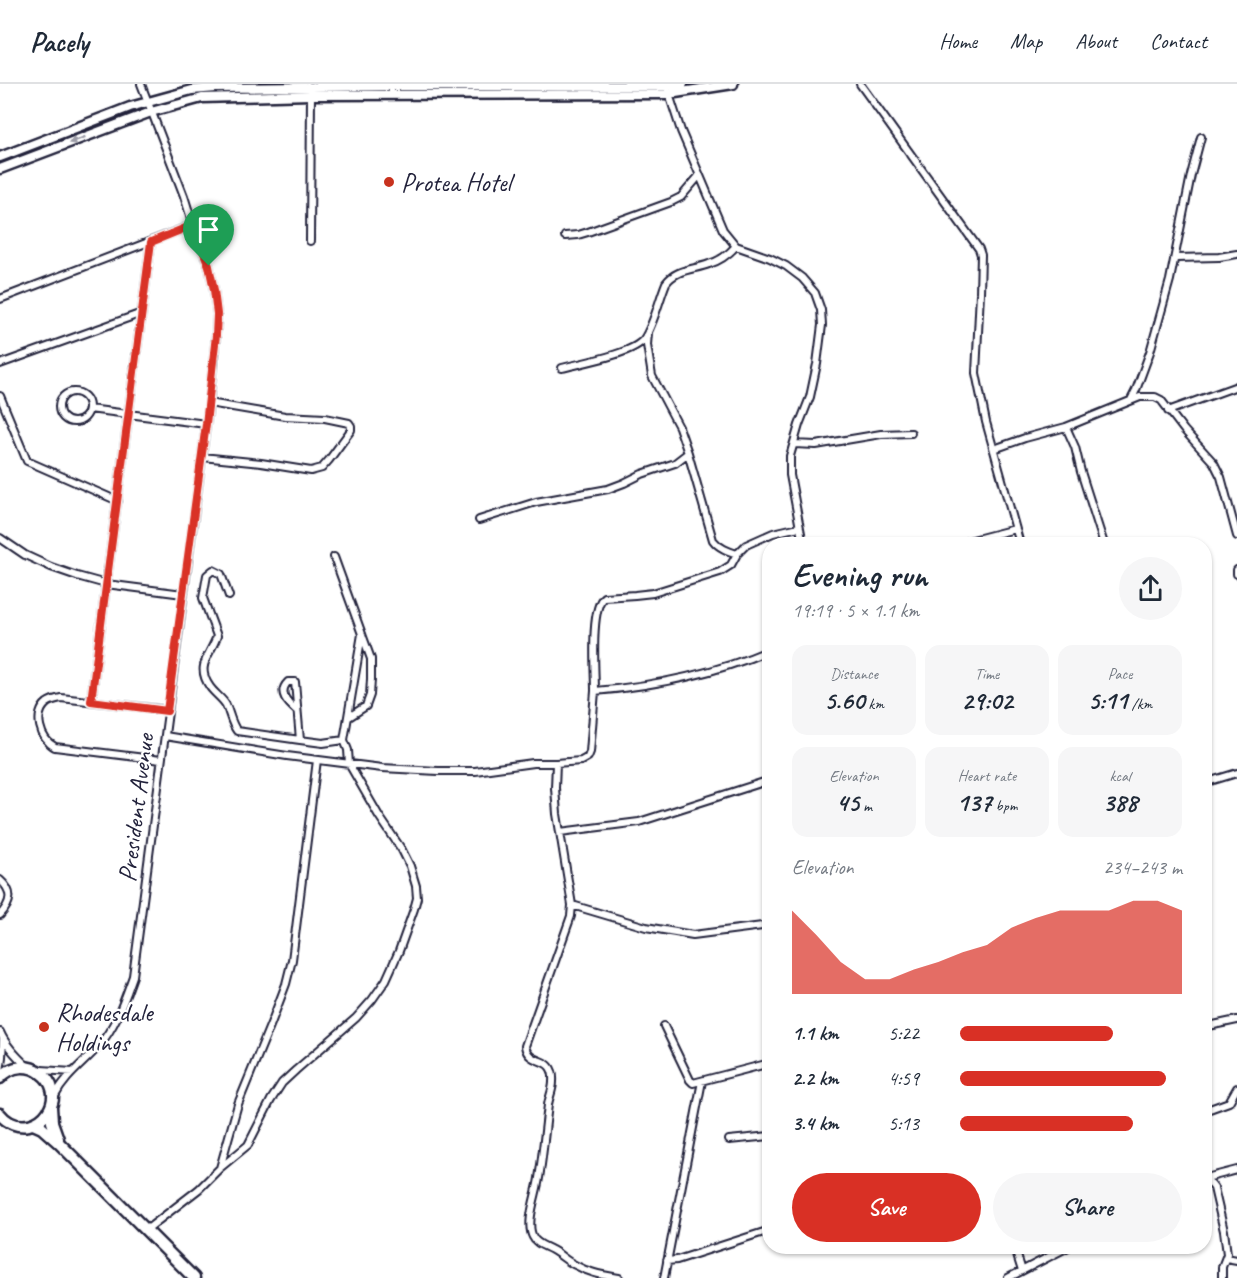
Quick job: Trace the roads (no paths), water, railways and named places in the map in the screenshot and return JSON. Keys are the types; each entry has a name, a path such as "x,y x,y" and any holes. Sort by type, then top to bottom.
{"highway":[{"path":"0,1078 18,1067 33,1068 45,1075 52,1091 52,1122 59,1143"},
{"path":"1,1117 18,1125 33,1124 47,1114 52,1103"},
{"path":"33,1124 42,1128 59,1143 194,1278"}],"street":[{"name":"President Avenue","path":"52,1103 60,1085 99,1046 120,1013 133,975 202,457 216,335 217,314 209,266 141,84"},
{"path":"668,90 683,84"},
{"path":"0,157 148,102 192,90 668,90 733,84"},
{"path":"860,84 979,249 981,255 976,373 986,422 1018,537"},
{"path":"668,90 681,131 723,230 736,246 770,258 802,278 815,293 821,310 822,325 810,397 790,456 790,475 801,537"},
{"path":"0,170 151,112 202,98 311,91"},
{"path":"310,241 311,91"},
{"path":"94,121 99,132"},
{"path":"54,136 58,147"},
{"path":"1131,400 1150,352 1176,258 1180,229 1201,137"},
{"path":"22,148 26,160"},
{"path":"565,236 588,232 671,202 681,197 699,176"},
{"path":"0,298 193,225"},
{"path":"91,701 151,242"},
{"path":"562,368 608,357 642,342 648,333 666,283 671,276 710,264 727,256 736,246"},
{"path":"1176,258 1237,254"},
{"path":"0,364 142,313"},
{"path":"648,333 647,345 652,376 679,427 713,540 721,548 737,554"},
{"path":"1168,411 1237,386"},
{"path":"76,392 84,395 90,409 84,419 72,422 62,416 59,405 65,395 76,392"},
{"path":"0,396 27,461 118,501"},
{"path":"994,449 1066,427 1131,400 1146,396 1155,397 1161,400 1214,463 1234,513 1237,536"},
{"path":"202,457 311,471 322,468 351,430 349,423 325,418 285,416 209,403"},
{"path":"90,409 206,424"},
{"path":"1066,427 1075,447 1102,537"},
{"path":"794,444 816,445 881,434 911,433"},
{"path":"479,520 536,502 608,489 675,463 688,453"},
{"path":"763,537 799,527"},
{"path":"986,537 1015,530"},
{"path":"165,736 382,768 475,771 533,763 581,761 588,757 590,752 595,691 595,624 599,601 602,598 652,593 720,572 731,565 746,545 762,537"},
{"path":"0,538 25,555 51,567 106,584 183,594"},
{"path":"334,557 370,659 372,679 366,706 349,717"},
{"path":"229,596 221,574 213,570 207,575 203,598 217,636 205,658 203,670 209,686 225,703 233,726 237,731 323,743 344,740"},
{"path":"146,1230 199,1189 248,1145 282,1083 356,1018 372,1000 386,980 399,951 417,898 416,886 402,850 349,764 348,750 344,740 362,634"},
{"path":"595,691 662,683 746,660 762,653"},
{"path":"161,760 55,747 47,741 40,728 42,710 47,704 61,698 167,711"},
{"path":"297,711 300,740"},
{"path":"220,1168 238,1104 286,984 292,960 317,760"},
{"path":"556,763 557,814 572,906 571,916 525,1046 530,1056 550,1066 553,1083 531,1218 531,1234 538,1244 573,1265 594,1274 619,1278"},
{"path":"1212,781 1237,773"},
{"path":"560,832 639,822 762,783"},
{"path":"0,880 8,887 10,897 0,915"},
{"path":"572,906 646,927 693,935 762,926"},
{"path":"1212,1025 1237,1020"},
{"path":"664,1026 693,1083 762,1065"},
{"path":"1,1035 15,1054 33,1068 73,1072"},
{"path":"0,1071 1,1035"},
{"path":"664,1278 702,1081"},
{"path":"1212,1108 1229,1102 1237,1088"},
{"path":"729,1140 762,1137"},
{"path":"1212,1175 1237,1170"},
{"path":"1212,1184 1220,1210 1227,1250 1222,1267 1222,1278"},
{"path":"667,1261 688,1257 762,1233"},
{"path":"1017,1254 1022,1271"},
{"path":"1008,1278 1055,1254"},
{"path":"1226,1258 1237,1260"}],"place":[{"name":"Protea Hotel","path":"389,182"},
{"name":"Rhodesdale Holdings","path":"44,1027"}]}
